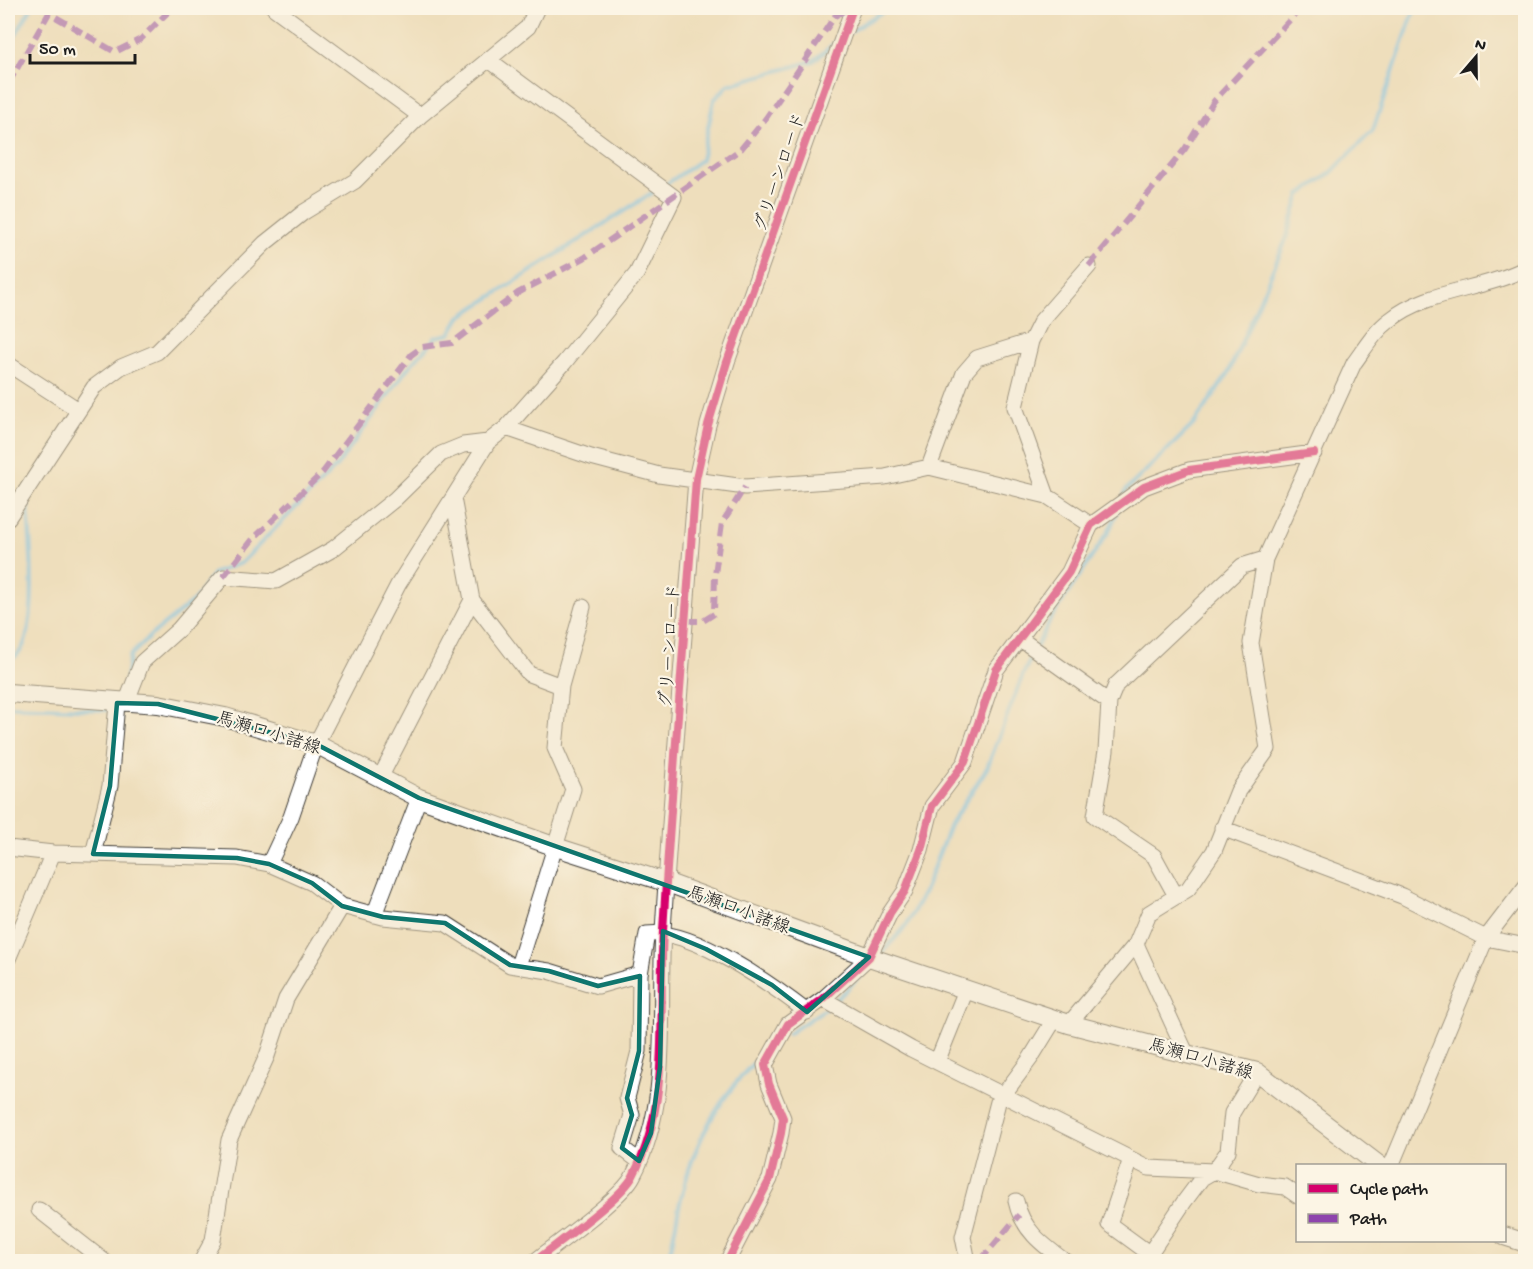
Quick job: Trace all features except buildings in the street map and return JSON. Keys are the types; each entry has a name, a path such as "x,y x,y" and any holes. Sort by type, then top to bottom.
{"main road":[{"name":"馬瀬口小諸線","path":"8,693 158,704 225,717 316,744 419,798 556,847 668,883 870,957 1061,1022 1257,1072 1377,1164"},
{"path":"1506,1237 1526,1244"}],"street":[{"path":"274,8 420,116"},
{"path":"8,518 77,409 94,387 121,367 157,352 266,243 304,212 355,181 420,116 528,27 537,8"},
{"name":"グリーンロード","path":"534,1262 599,1210 632,1178 651,1133 660,1067 663,931 696,479 708,425 727,362 853,8"},
{"path":"269,864 291,817 316,744 398,585 488,442 506,428 637,273 674,197 489,60"},
{"path":"1047,496 1016,407 1031,341 1041,321 1089,266"},
{"path":"968,1262 963,1237 998,1102 1002,1095 1061,1022 1136,944 1149,913 1188,889 1214,851 1238,791 1268,749 1251,643 1265,559 1354,363 1371,339 1391,319 1422,301 1468,290 1526,268"},
{"path":"929,467 964,373 977,358 1031,341"},
{"path":"8,364 77,409"},
{"path":"506,428 591,457 659,475 745,487 885,477 929,467 1047,496 1091,525"},
{"path":"93,854 110,786 122,703 142,662 178,629 223,577 276,581 333,549 395,499 441,454 463,445 488,442"},
{"path":"727,1262 770,1179 781,1133 783,1118 769,1084 765,1065 788,1024 823,999 870,957 890,913 905,891 921,850 932,806 965,762 996,670 1069,572 1091,525 1144,488 1189,470 1314,453"},
{"path":"453,498 472,600 529,674 561,686"},
{"path":"1176,896 1154,856 1095,816 1106,751 1109,702 1116,685 1242,566 1265,559"},
{"path":"380,778 472,600"},
{"path":"518,966 573,789 555,748 561,686 584,607"},
{"path":"1018,638 1109,702"},
{"path":"374,915 419,798"},
{"path":"1222,828 1402,896 1486,938 1526,946"},
{"path":"8,848 53,854 237,858 269,864 312,883 342,906 374,915 445,923 510,965 549,971 598,986 640,974"},
{"path":"8,959 53,854"},
{"path":"1392,1164 1486,938 1526,886"},
{"path":"201,1262 213,1240 229,1140 267,1056 286,999 342,906"},
{"path":"639,1161 622,1148 632,1115 627,1098 639,1051 640,974 647,934 663,931 706,949 772,985 807,1012"},
{"path":"1136,944 1186,1053"},
{"path":"937,1062 966,990"},
{"path":"823,999 862,1023 937,1062 1149,1168 1214,1171 1259,1184 1285,1187 1296,1195"},
{"path":"1131,1159 1109,1224 1147,1258 1202,1178 1214,1171 1228,1151 1232,1113 1257,1072"},
{"path":"1017,1201 1019,1215 1037,1240 1066,1262"},
{"path":"39,1210 105,1262"}],"highlighted area":[{"path":"117,703 158,704 316,744 419,798 869,957 807,1012 772,985 706,949 663,931 660,1067 651,1133 639,1161 622,1148 632,1115 627,1098 639,1051 640,976 598,986 549,971 510,965 445,923 383,917 342,906 312,883 269,864 237,858 93,854 110,786"}],"waterway":[{"path":"8,48 31,8"},
{"path":"850,32 888,8"},
{"path":"1124,496 1126,490 1193,425 1228,374 1285,242 1300,195 1331,173 1373,130 1415,8"},
{"path":"665,185 701,160 714,100 728,85 813,61 836,42"},
{"path":"124,689 130,656 150,636 195,600 214,573 241,563 336,467 407,369 436,337 450,334 460,317 658,189"},
{"path":"8,660 19,653 26,637 30,616 32,565 28,506"},
{"path":"879,956 906,926 924,892 950,825 987,768 1024,672 1050,620 1109,531 1117,512"},
{"path":"8,706 107,710 111,705"},
{"path":"835,1001 874,963"},
{"path":"788,1034 828,1007"},
{"path":"667,1262 687,1177 702,1136 724,1099 751,1065 767,1050"}],"marked path":[{"path":"8,84 49,13 115,52 141,39 172,8"},
{"path":"223,577 253,539 323,472 411,355 422,347 452,343 518,293 584,258 741,149 766,118 835,16 849,8"},
{"path":"1089,266 1185,149 1214,101 1301,8"},
{"path":"686,621 703,621 714,614 715,574 722,523 745,487"},
{"path":"982,1262 985,1255 1019,1215"},
{"path":"8,1252 9,1262"}],"cycle path":[{"path":"534,1262 603,1208 626,1185 633,1176 645,1148 653,1118 661,1056 663,931 696,479 708,425 727,362 853,8"},
{"path":"727,1262 770,1179 781,1133 783,1118 769,1084 765,1065 788,1024 823,999 869,957 890,913 905,891 921,850 932,806 965,762 996,670 1069,572 1091,525 1144,487 1189,470 1314,453"}]}
